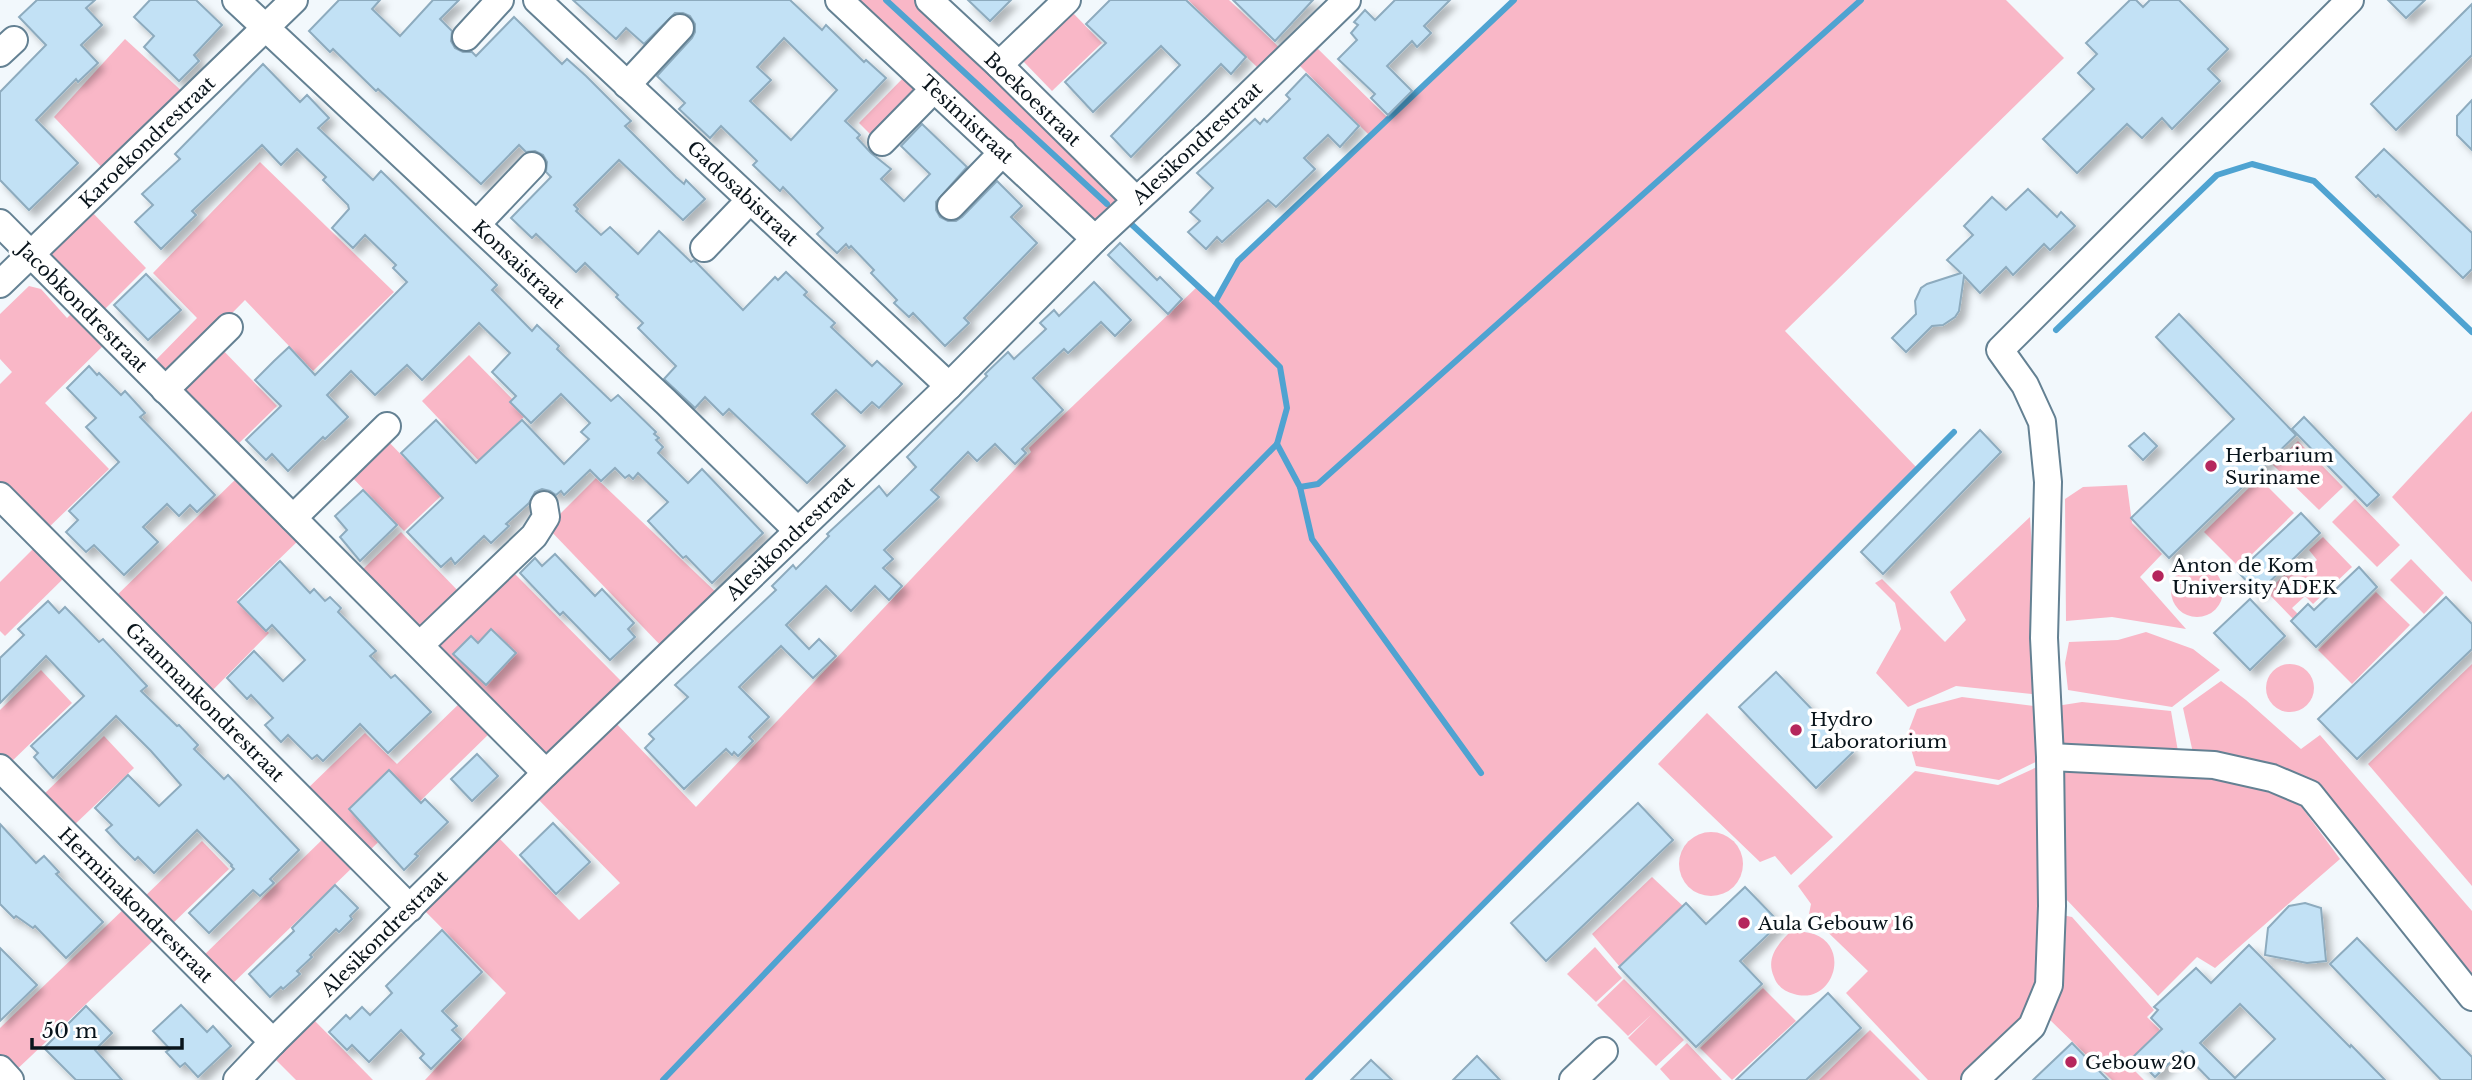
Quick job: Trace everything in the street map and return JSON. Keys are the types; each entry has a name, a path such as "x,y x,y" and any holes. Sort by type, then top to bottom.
{"street":[{"name":"Konsaistraat","path":"236,0 666,402 798,531"},
{"name":"Karoekondrestraat","path":"0,284 294,0"},
{"path":"466,37 500,0"},
{"name":"Gadosabistraat","path":"537,0 949,386"},
{"name":"Tesimistraat","path":"839,0 1095,239"},
{"name":"Boekoestraat","path":"929,0 1136,200"},
{"path":"999,65 1068,0"},
{"name":"Alesikondrestraat","path":"237,1080 546,773 949,386 1095,239 1347,0"},
{"path":"1975,1080 2032,1026 2049,985 2052,906 2050,757 2044,638 2048,482 2042,422 2025,385 2000,350 2350,0"},
{"path":"627,85 680,28"},
{"path":"882,142 934,89"},
{"path":"951,206 1003,152"},
{"path":"477,224 532,166"},
{"path":"704,248 750,200"},
{"name":"Jacobkondrestraat","path":"0,223 546,773"},
{"path":"166,390 229,327"},
{"path":"293,518 387,426"},
{"name":"Granmankondrestraat","path":"0,496 410,908"},
{"path":"420,645 534,536 546,517 544,505"},
{"path":"2050,757 2214,765 2273,778 2310,794 2472,997"},
{"name":"Herminakondrestraat","path":"0,768 273,1042"},
{"path":"1573,1080 1604,1051"},
{"path":"0,1069 10,1080"}],"shaded area":[{"path":"848,0 920,0 1114,185 1119,204 1097,224"},
{"path":"1188,0 1229,0 1281,49 1259,69"},
{"path":"1514,0 2006,0 2064,58 1785,331 1918,469 1308,1080 425,1080 506,993 423,909 497,836 579,920 620,883 536,797 613,720 696,807 1031,452 1029,448 1198,286 1215,301 1238,261 1370,136 1298,64 1315,46 1388,118"},
{"path":"1072,12 1102,43 1052,91 1022,60"},
{"path":"125,39 186,95 106,172 54,117"},
{"path":"908,73 925,89 875,139 859,123"},
{"path":"260,162 394,292 313,371 245,300 165,381 150,366 197,318 153,273"},
{"path":"90,210 146,268 100,314 48,261 49,248"},
{"path":"29,286 41,289 67,318 75,310 106,343 45,403 109,469 44,532 0,486 0,384 12,372 0,359 0,314"},
{"path":"218,345 277,406 234,448 175,387"},
{"path":"469,355 527,414 479,461 422,401"},
{"path":"2472,411 2472,582 2392,497"},
{"path":"384,437 441,496 404,531 347,472"},
{"path":"2298,441 2343,487 2319,510 2273,465"},
{"path":"240,475 302,537 237,600 269,633 206,697 111,601"},
{"path":"596,478 720,596 664,649 547,527"},
{"path":"2259,478 2294,513 2239,567 2204,532"},
{"path":"2127,485 2132,523 2162,554 2140,577 2186,629 2112,617 2066,621 2065,499 2083,487"},
{"path":"2355,499 2400,545 2377,567 2332,522"},
{"path":"2030,517 2041,695 1956,686 1908,707 1876,673 1901,629 1895,603 1875,583 1882,579 1945,642 1966,620 1950,592"},
{"path":"401,532 462,595 424,631 357,575"},
{"path":"2323,537 2352,567 2313,604 2305,596 2292,608 2302,618 2297,623 2267,592 2292,567 2301,575 2317,560 2309,550"},
{"path":"40,542 70,572 5,636 0,631 0,582"},
{"path":"2411,559 2444,593 2424,614 2390,580"},
{"path":"2197,565 2207,567 2215,573 2221,581 2221,601 2215,609 2207,615 2197,617 2187,615 2179,609 2173,601 2171,591 2173,581 2179,573 2187,567"},
{"path":"508,567 626,686 551,756 539,757 443,662 434,637"},
{"path":"2376,592 2410,625 2352,684 2318,650"},
{"path":"2146,632 2193,649 2220,670 2172,707 2068,690 2065,663 2069,642 2118,640"},
{"path":"2290,664 2307,671 2314,688 2307,705 2290,712 2273,705 2266,688 2273,671"},
{"path":"2472,664 2472,886 2368,764"},
{"path":"41,670 72,703 8,765 0,757 0,710"},
{"path":"2221,681 2301,749 2320,735 2472,911 2472,981 2319,788 2193,753 2183,708"},
{"path":"1962,697 2043,707 2046,757 1999,780 1916,766 1907,735 1917,709"},
{"path":"464,699 494,729 365,855 303,793 365,733 397,764"},
{"path":"2082,702 2171,711 2180,763 2054,754 2050,707"},
{"path":"1707,713 1833,837 1791,875 1775,856 1760,862 1658,764"},
{"path":"104,736 134,768 72,827 42,796"},
{"path":"2048,762 2045,986 2029,1024 1970,1080 1928,1080 1846,993 1868,971 1809,914 1811,904 1798,886 1915,771 1998,785"},
{"path":"2074,767 2222,774 2295,798 2340,859 2215,968 2197,957 2158,996 2066,899 2057,901 2056,779"},
{"path":"1711,832 1729,838 1737,846 1743,864 1737,882 1729,890 1711,896 1693,890 1685,882 1679,864 1685,846 1693,838"},
{"path":"328,834 356,864 227,989 198,961"},
{"path":"202,841 229,869 168,928 140,901"},
{"path":"1652,877 1684,907 1620,967 1592,934"},
{"path":"128,905 158,936 12,1074 0,1061 0,1028"},
{"path":"2062,915 2072,917 2154,1010 2147,1017 2161,1031 2127,1063 2144,1080 2112,1080 2050,1020"},
{"path":"1792,930 1814,934 1826,941 1832,951 1832,974 1827,984 1818,992 1794,994 1785,990 1774,977 1772,957"},
{"path":"1595,947 1622,978 1596,1002 1567,974"},
{"path":"1624,979 1684,1040 1656,1066 1628,1038 1651,1015 1628,1036 1597,1005"},
{"path":"1763,988 1796,1021 1732,1080 1700,1048"},
{"path":"311,1017 373,1080 296,1080 272,1056"},
{"path":"1870,1030 1920,1080 1819,1080"},
{"path":"1687,1043 1722,1080 1670,1080 1660,1069"}],"building":[{"path":"37,0 95,0 86,8 102,25 81,45 98,63 78,82 76,79 36,120 78,163 29,210 0,180 0,92 46,45 19,17"},
{"path":"150,0 196,0 222,25 194,55 199,61 179,81 144,47 154,36 134,17"},
{"path":"339,0 380,0 372,9 400,36 433,0 459,0 440,19 452,31 451,41 455,48 472,52 476,56 514,17 562,64 567,59 586,76 631,121 625,126 676,177 684,184 686,180 705,199 683,220 619,160 574,205 578,209 576,211 601,235 610,227 638,254 659,231 691,262 694,260 743,310 775,277 778,280 786,272 807,292 804,295 835,323 831,327 872,366 877,361 902,384 879,408 872,402 861,413 836,390 812,414 845,446 807,483 729,409 723,415 705,397 695,408 664,379 676,366 638,328 643,323 616,297 618,295 585,263 576,272 536,234 532,238 511,218 551,177 546,172 547,162 543,155 535,151 526,152 519,145 481,184 378,89 376,91 333,49 330,52 309,31"},
{"path":"573,0 790,0 822,30 826,25 864,62 866,60 886,78 845,121 860,135 857,138 871,153 891,169 881,179 904,201 930,174 901,146 922,124 967,167 936,202 940,217 956,221 997,181 1022,206 1011,217 1037,243 964,318 969,323 945,346 913,313 909,317 894,303 897,300 871,273 874,270 851,246 849,248 846,244 837,253 817,234 823,228 783,187 780,191 753,165 757,161 721,126 710,138 679,109 685,103 657,76 692,38 695,24 690,16 675,13 644,44 626,28 616,39","holes":["784,38 837,90 791,140 750,101 771,80 757,67"]},
{"path":"968,0 1011,0 990,21"},
{"path":"1110,0 1186,0 1246,57 1231,74 1221,64 1131,157 1111,136 1180,65 1161,46 1093,112 1065,82 1106,43 1086,24"},
{"path":"1233,0 1313,0 1275,41"},
{"path":"1395,0 1450,0 1424,26 1431,33 1417,47 1412,41 1387,66 1412,91 1388,115 1371,98 1375,94 1338,59 1357,40 1351,33 1358,25 1354,22 1365,10 1375,20"},
{"path":"2130,0 2136,0 2143,7 2150,0 2179,0 2228,49 2208,69 2220,81 2172,129 2162,118 2142,138 2127,124 2077,173 2043,139 2094,89 2078,73 2097,54 2086,43"},
{"path":"2388,0 2425,0 2406,18"},
{"path":"2472,4 2472,55 2396,130 2371,104"},
{"path":"263,64 300,102 307,95 329,118 318,128 373,180 381,171 497,285 492,290 532,331 537,325 559,346 557,349 611,401 618,395 656,432 654,434 659,438 656,440 663,447 658,453 688,483 702,469 763,533 712,583 686,556 683,558 648,521 668,502 638,473 633,479 629,475 625,478 615,468 601,481 590,470 564,495 561,491 556,495 542,489 535,492 529,503 506,524 509,526 491,543 484,536 455,564 451,558 441,567 407,532 443,498 401,453 436,420 476,463 522,420 564,464 589,439 581,432 590,423 561,394 531,423 510,402 516,396 492,372 510,353 479,323 422,380 407,365 375,395 351,371 327,395 348,417 288,471 272,454 266,460 246,440 281,406 255,380 274,361 289,347 315,375 407,282 393,268 396,265 365,235 353,248 332,228 349,209 348,205 323,180 326,177 297,149 281,165 262,145 192,211 196,215 161,249 135,222 153,205 142,194 180,159 175,154"},
{"path":"1306,74 1359,126 1340,147 1328,135 1304,158 1315,169 1276,207 1268,200 1222,242 1217,237 1206,249 1188,232 1200,221 1190,212 1213,188 1197,173 1255,119 1260,124 1264,119 1267,122 1290,99 1286,95"},
{"path":"2472,100 2472,150 2457,135 2457,116"},
{"path":"2384,149 2472,233 2472,269 2463,278 2356,177"},
{"path":"2028,189 2057,217 2061,212 2075,226 2050,250 2044,244 2013,275 2006,267 1980,293 1964,276 1959,311 1955,317 1943,325 1932,326 1906,352 1892,338 1916,314 1915,301 1921,288 1961,273 1947,260 1973,235 1964,226 1992,197 2006,210"},
{"path":"1120,243 1157,280 1160,277 1182,299 1168,314 1108,255"},
{"path":"146,274 181,310 148,340 114,305"},
{"path":"1094,282 1131,320 1115,336 1101,322 1068,353 1064,349 1033,378 1063,410 1022,449 1026,453 1015,464 995,444 977,461 968,452 931,490 939,497 884,550 893,559 883,568 902,586 889,600 875,586 851,611 826,586 786,625 809,649 819,639 836,656 813,678 781,646 739,687 769,717 749,737 753,741 738,756 734,752 732,755 726,749 684,789 645,748 654,739 649,734 688,697 675,685 776,590 772,586 793,565 796,569 829,536 827,534 879,486 887,496 916,467 907,457 987,376 985,374 1008,352 1014,359 1046,329 1040,323 1054,310 1059,316"},
{"path":"2179,314 2296,435 2169,558 2131,518 2234,419 2156,337"},
{"path":"89,366 121,395 125,391 145,413 140,417 215,495 197,512 190,505 179,516 167,504 143,527 158,542 124,575 94,545 86,552 66,532 78,520 69,511 119,462 86,427 96,418 67,388"},
{"path":"2304,417 2379,495 2367,506 2292,429"},
{"path":"1980,430 2001,452 1883,574 1861,552"},
{"path":"2144,433 2157,446 2143,460 2129,446"},
{"path":"363,490 397,525 360,561 340,537 347,530 335,516"},
{"path":"2301,513 2320,533 2258,593 2238,572"},
{"path":"555,554 595,596 602,589 634,623 628,629 635,637 610,660 563,612 560,615 520,573 535,558 542,566"},
{"path":"280,561 310,593 314,589 325,601 330,597 341,608 338,612 376,651 370,656 391,678 395,675 431,712 388,753 360,724 323,761 317,755 312,759 288,735 281,742 265,725 273,718 251,695 247,699 227,678 254,651 283,681 305,660 272,625 266,631 238,602"},
{"path":"2359,567 2377,587 2316,647 2291,621 2308,604 2314,610"},
{"path":"2446,597 2472,624 2472,649 2357,759 2318,719"},
{"path":"2250,599 2285,636 2250,670 2214,633"},
{"path":"48,601 59,613 65,607 99,642 103,639 147,686 141,691 198,745 194,749 224,779 228,775 299,850 270,879 274,883 260,896 253,890 209,933 189,913 234,869 232,865 197,830 154,873 138,857 135,860 106,830 112,825 95,808 128,775 159,806 181,785 151,751 116,716 53,778 34,757 38,753 31,746 84,696 46,656 0,703 0,658 24,635 18,629"},
{"path":"491,629 516,653 486,685 453,654 471,636 478,643"},
{"name":"Hydro Laboratorium","path":"1776,672 1853,752 1816,788 1739,707"},
{"path":"477,754 498,776 472,801 451,779"},
{"path":"389,770 421,803 425,799 448,822 415,854 418,856 404,870 349,809"},
{"path":"1638,803 1673,840 1546,961 1511,923"},
{"path":"553,823 590,862 556,894 520,855"},
{"path":"0,824 36,863 44,856 59,872 56,874 103,922 66,958 35,926 33,928 16,916 14,918 0,904"},
{"path":"335,885 358,908 350,916 352,919 339,932 336,929 310,955 312,957 297,971 300,974 270,997 249,974 294,931 292,928"},
{"path":"1745,887 1780,923 1740,961 1762,984 1696,1047 1619,967 1686,903 1706,924"},
{"path":"2305,903 2321,908 2326,961 2307,963 2265,955 2268,928 2289,906"},
{"path":"442,930 482,972 442,1011 457,1026 452,1030 461,1039 431,1069 420,1058 424,1054 401,1030 369,1062 352,1045 347,1050 329,1032 346,1015 350,1019 362,1007 370,1015 392,993 386,986"},
{"path":"2357,938 2472,1057 2472,1080 2441,1080 2330,964"},
{"path":"2249,945 2385,1080 2210,1080 2182,1051 2155,1077 2134,1056 2162,1029 2151,1018 2158,1010 2154,1007 2196,968 2211,983","holes":["2240,1004 2275,1039 2235,1078 2200,1043"]},
{"path":"0,948 37,985 0,1021"},
{"path":"1828,993 1861,1028 1806,1080 1736,1080"},
{"path":"181,1005 207,1032 213,1026 231,1046 198,1077 185,1063 180,1067 166,1052 170,1049 153,1031"},
{"path":"86,1006 112,1033 95,1050 122,1080 76,1080 44,1048"},
{"name":"Gebouw 20","path":"2072,1043 2108,1080 2033,1080"},
{"path":"1477,1056 1500,1080 1453,1080"},
{"path":"1371,1060 1392,1080 1351,1080"}],"waterway":[{"path":"886,0 1107,204"},
{"path":"1215,302 1238,261 1514,0"},
{"path":"1277,444 1300,487 1318,484 1861,0"},
{"path":"2056,330 2217,175 2252,164 2314,181 2472,332"},
{"path":"663,1080 1050,675 1277,444 1287,408 1280,367 1129,222"},
{"path":"1308,1080 1954,432"},
{"path":"1300,487 1312,539 1481,773"}],"place":[{"name":"Herbarium Suriname","path":"2211,466"},
{"name":"Anton de Kom University ADEK","path":"2158,576"},
{"name":"Hydro Laboratorium","path":"1796,730"},
{"name":"Aula Gebouw 16","path":"1744,923"},
{"name":"Gebouw 20","path":"2071,1062"}]}
